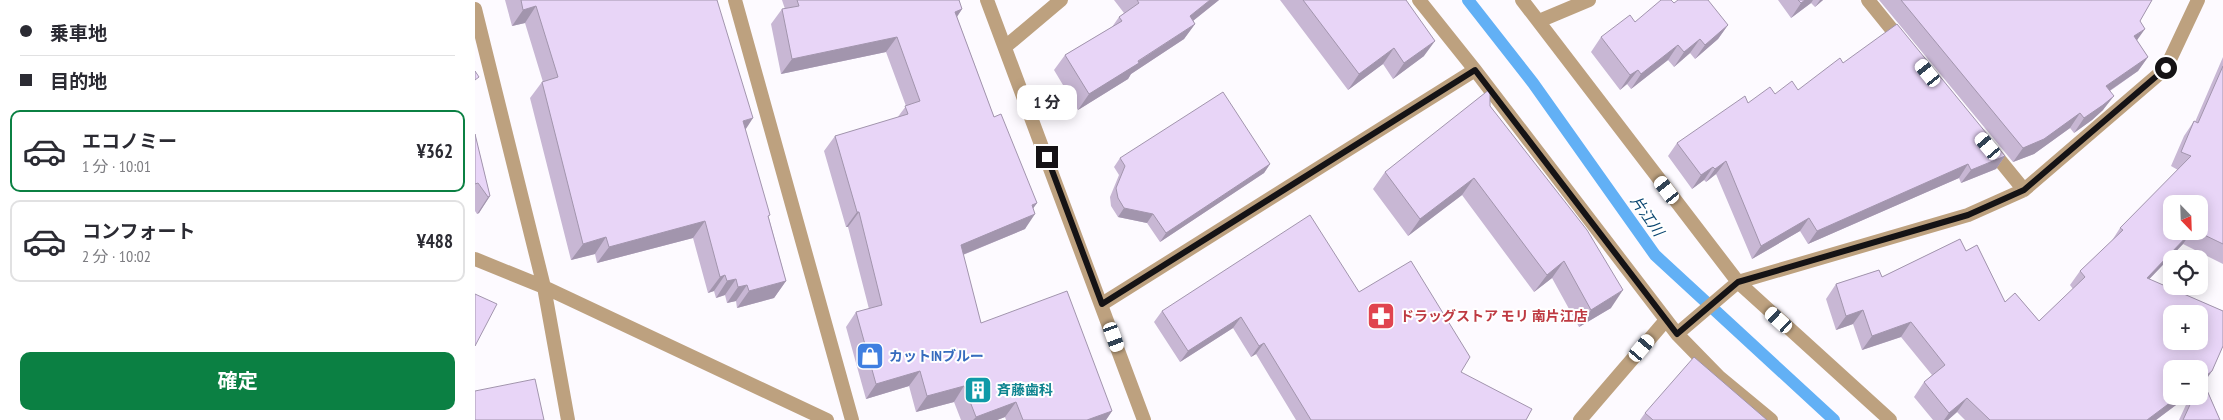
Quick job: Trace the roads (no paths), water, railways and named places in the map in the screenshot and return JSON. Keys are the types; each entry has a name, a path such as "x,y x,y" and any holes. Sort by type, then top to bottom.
{"street":[{"path":"735,0 852,420"},
{"path":"987,0 1144,420"},
{"path":"1005,47 1061,0"},
{"path":"1419,0 1475,70 1677,334 1719,377 1771,420"},
{"path":"1522,0 1738,282 1890,420"},
{"path":"1539,22 1589,0"},
{"path":"1868,0 1911,53"},
{"path":"1677,334 1738,282 1968,215 2024,190 2166,68 2199,0"},
{"path":"475,9 544,287 568,420"},
{"path":"1102,304 1475,70"},
{"path":"1980,137 2024,190"},
{"path":"475,259 544,287 827,420"},
{"path":"1580,420 1666,320"}],"waterway":[{"name":"片江川","path":"1468,0 1533,83 1655,255 1834,420"}],"place":[{"name":"ドラッグストア モリ 南片江店","path":"1381,316"},
{"name":"カットINブルー","path":"870,356"},
{"name":"斉藤歯科","path":"978,390"}]}
